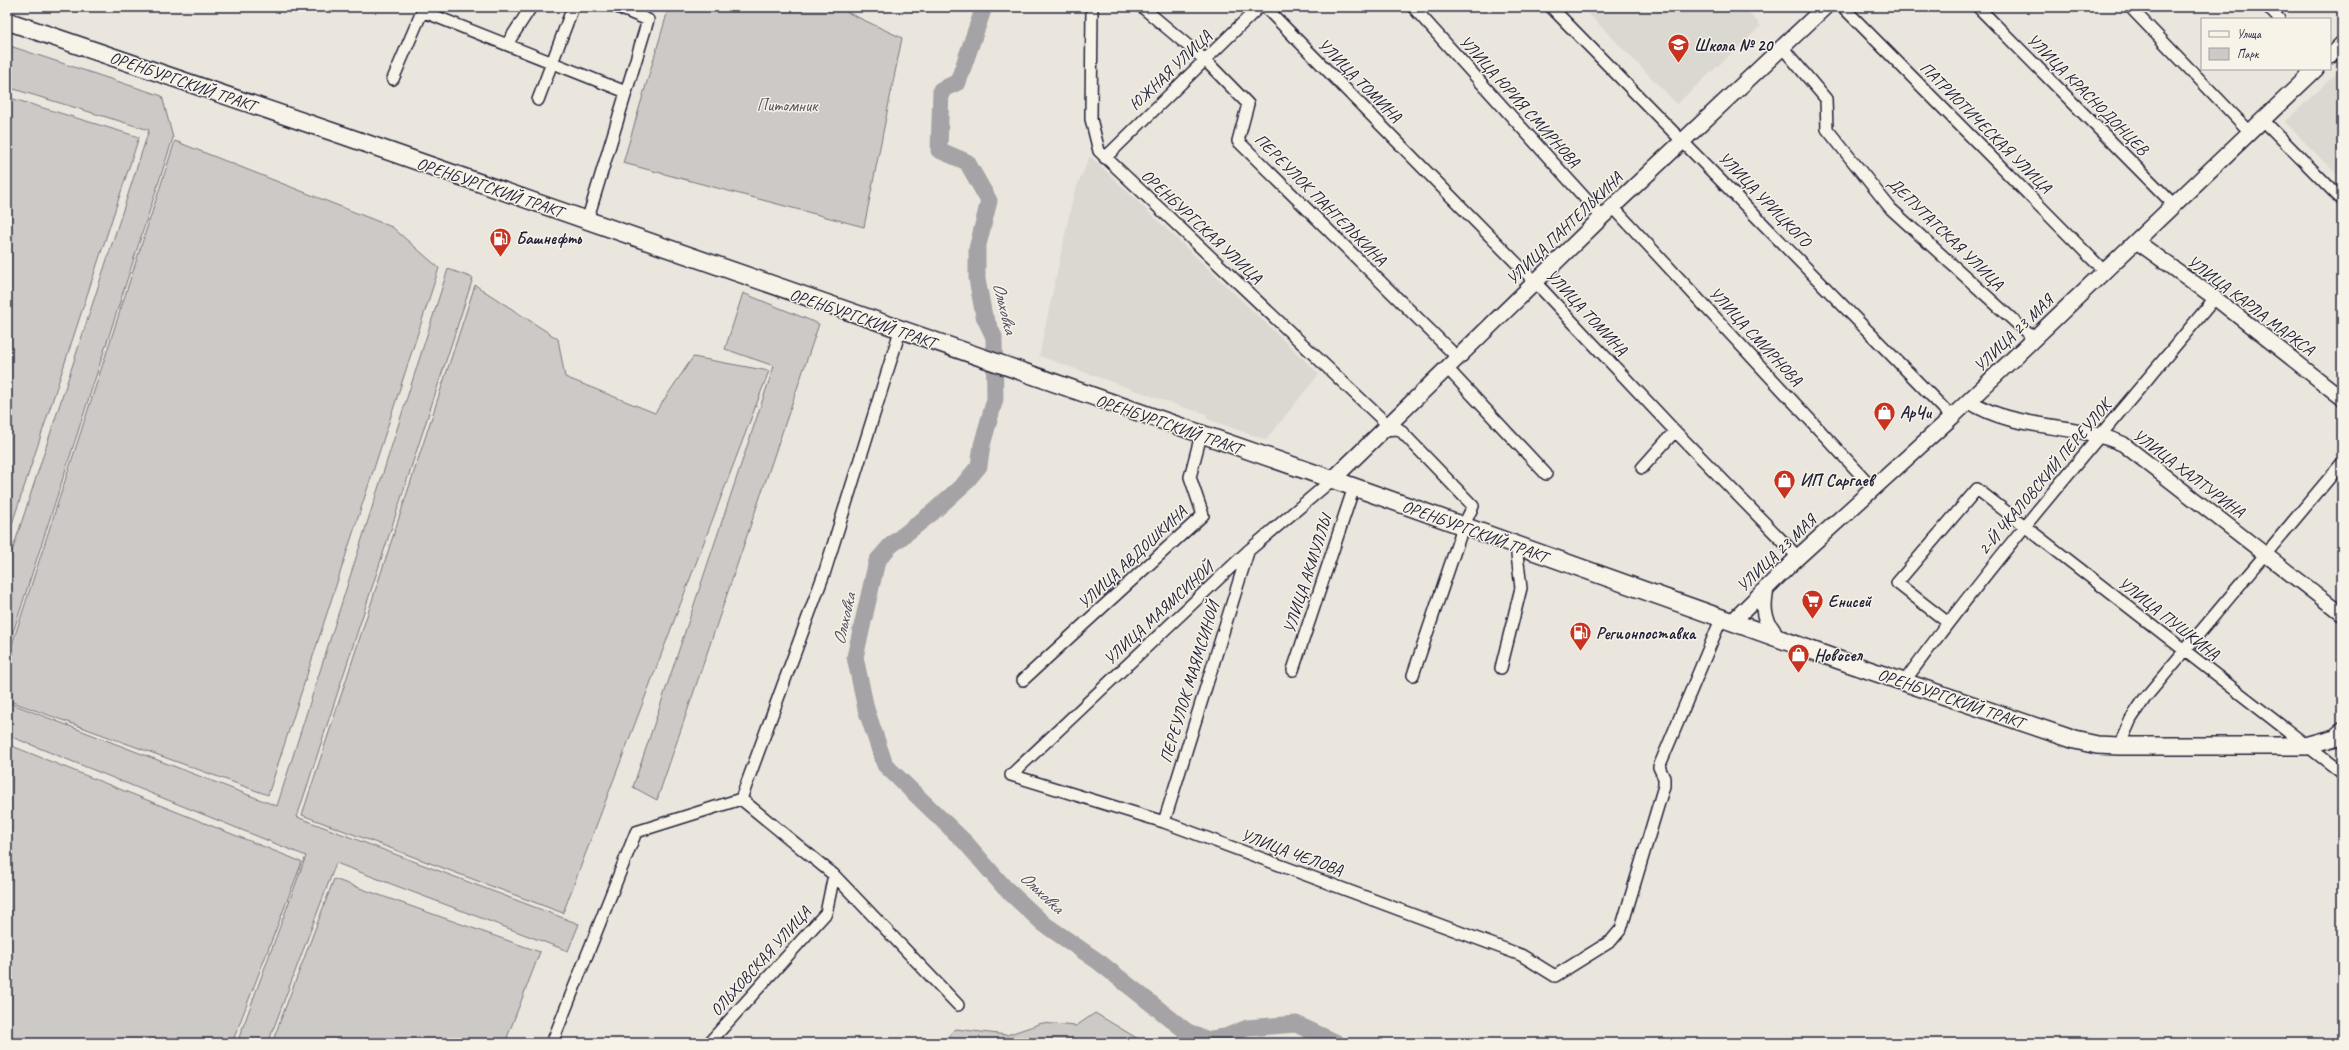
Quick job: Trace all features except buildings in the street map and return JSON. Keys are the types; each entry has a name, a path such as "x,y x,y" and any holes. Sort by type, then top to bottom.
{"main road":[{"name":"УЛИЦА ПАНТЕЛЬКИНА","path":"1332,480 1535,282 1825,7"},
{"name":"ОРЕНБУРГСКИЙ ТРАКТ","path":"7,21 587,221 1041,380 1354,487 1516,546 1728,619 1904,682 2075,740 2097,745 2119,746 2306,746 2335,738 2342,732"},
{"path":"2331,55 2342,44"},
{"name":"УЛИЦА 23 МАЯ","path":"1728,619 1766,588 1952,417 2315,70"},
{"path":"1766,588 1764,616 1768,627 1778,637"}],"street":[{"path":"507,44 530,7"},
{"path":"538,100 573,7"},
{"path":"587,221 648,20 617,7"},
{"name":"ОРЕНБУРГСКАЯ УЛИЦА","path":"1092,7 1091,119 1096,144 1105,158 1385,428"},
{"name":"ПЕРЕУЛОК ПАНТЕЛЬКИНА","path":"1142,7 1205,60 1248,104 1238,142 1453,363 1546,474"},
{"name":"ЮЖНАЯ УЛИЦА","path":"1105,158 1259,7"},
{"name":"УЛИЦА ТОМИНА","path":"1265,7 1535,282 1675,431 1798,557"},
{"name":"УЛИЦА ЮРИЯ СМИРНОВА","path":"1413,7 1608,212"},
{"name":"УЛИЦА УРИЦКОГО","path":"1551,7 1684,140 1952,417"},
{"name":"ПАТРИОТИЧЕСКАЯ УЛИЦА","path":"1843,7 2105,272"},
{"name":"УЛИЦА КРАСНОДОНЦЕВ","path":"1978,7 2174,205"},
{"path":"2130,7 2250,132"},
{"path":"2268,7 2278,18"},
{"path":"393,79 423,9 626,92"},
{"name":"ДЕПУТАТСКАЯ УЛИЦА","path":"1782,47 1826,99 1827,129 1891,209 2034,339"},
{"path":"2263,120 2342,200"},
{"name":"УЛИЦА СМИРНОВА","path":"1608,212 1873,488"},
{"name":"УЛИЦА КАРЛА МАРКСА","path":"2136,241 2215,298 2342,398"},
{"name":"2-Й ЧКАЛОВСКИЙ ПЕРЕУЛОК","path":"1904,682 1947,622 2024,526 2102,436 2215,298"},
{"path":"741,799 826,570 900,331"},
{"name":"УЛИЦА ХАЛТУРИНА","path":"1968,401 1993,415 2102,436 2123,444 2342,614"},
{"path":"1385,428 1399,429 1473,506 1463,527 1413,675"},
{"path":"1642,468 1675,431"},
{"name":"УЛИЦА АВДОШКИНА","path":"1023,680 1203,515 1190,477 1201,435"},
{"path":"2119,746 2131,719 2145,698 2264,554 2342,463"},
{"name":"УЛИЦА МАЯМСИНОЙ","path":"1011,775 1248,551 1332,480"},
{"name":"УЛИЦА АКМУЛЛЫ","path":"1294,670 1354,487"},
{"name":"УЛИЦА ПУШКИНА","path":"1947,622 1897,583 1977,488 2342,773"},
{"path":"1501,668 1521,588 1516,546"},
{"name":"ПЕРЕУЛОК МАЯМСИНОЙ","path":"1164,822 1248,551"},
{"name":"УЛИЦА ЧЕЛОВА","path":"1011,775 1164,822 1521,955 1555,976 1611,941 1621,929 1664,786 1664,778 1659,767 1728,619"},
{"path":"741,799 834,874 958,1005"},
{"path":"552,1043 636,832 741,799"},
{"name":"ОЛЬХОВСКАЯ УЛИЦА","path":"709,1043 826,913 834,874"}],"shaded area":[{"name":"Школа № 20","path":"1582,7 1744,7 1761,26 1677,104"},
{"path":"2342,68 2342,180 2285,122"},
{"path":"1090,156 1319,374 1266,440 1207,419 1207,414 1185,408 1039,356 1074,193"}],"green space":[{"name":"Питомник","path":"669,7 836,7 902,38 864,227 623,163"},
{"path":"7,45 162,96 173,138 7,651 7,567 149,130 7,87"},
{"path":"7,97 139,137 7,539"},
{"path":"175,141 392,227 439,268 268,795 7,700 7,660"},
{"path":"448,269 473,278 297,817 579,924 568,951 336,863 268,1043 237,1043 306,856 7,735 7,702 277,806"},
{"path":"475,285 558,339 565,377 655,413 693,357 769,371 563,913 302,815"},
{"path":"743,293 819,324 657,800 633,787 774,366 725,349"},
{"path":"7,744 302,862 232,1043 7,1043"},
{"path":"334,879 540,952 505,1043 272,1043"},
{"path":"1095,1013 1145,1043 936,1043 946,1038 956,1029 1007,1035 1042,1023 1076,1026"}],"waterway":[{"name":"Ольховка","path":"984,7 958,82 941,90 939,150 967,162 989,201 977,249 977,279 984,316 994,337 995,399 982,445 979,466 964,484 933,512 890,546 877,561 855,657 866,709 885,765 966,843 1004,887 1044,924 1099,962 1186,1031 1205,1040 1225,1037 1247,1028 1296,1024 1337,1043"}],"place":[{"name":"Школа № 20","path":"1679,64"},
{"name":"Башнефть","path":"501,258"},
{"name":"АрЧи","path":"1884,432"},
{"name":"ИП Саргаев","path":"1785,500"},
{"name":"Енисей","path":"1813,620"},
{"name":"Регионпоставка","path":"1581,652"},
{"name":"Новосел","path":"1799,674"}]}
